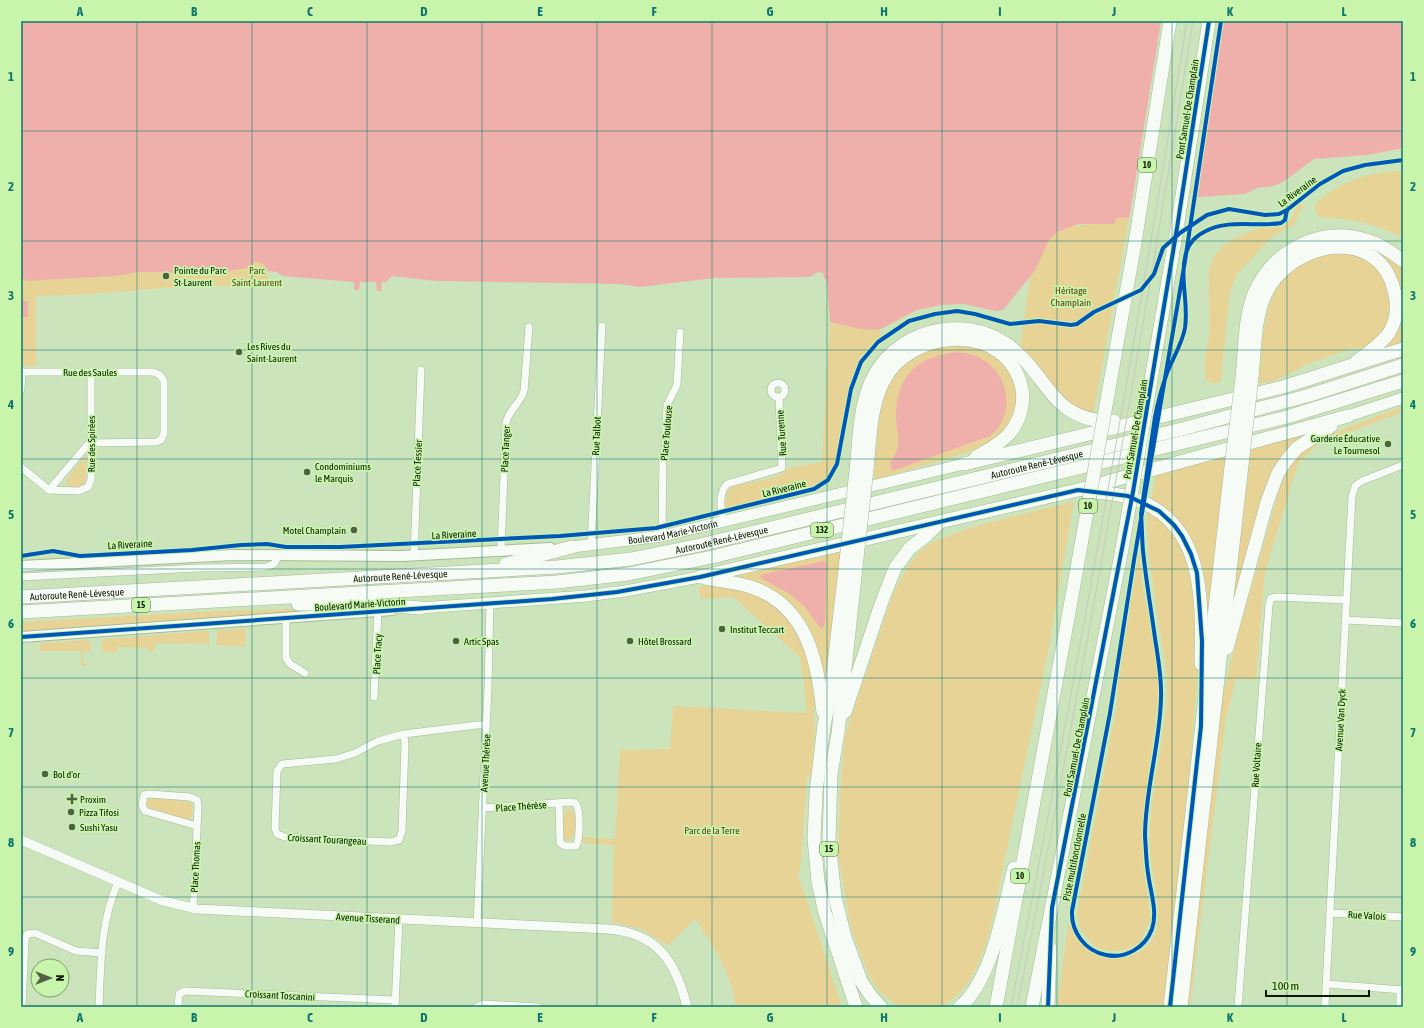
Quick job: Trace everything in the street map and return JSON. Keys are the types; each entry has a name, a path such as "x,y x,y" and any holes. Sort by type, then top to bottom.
{"highway":[{"name":"10","path":"996,1007 1125,302 1170,21"},
{"name":"Pont Samuel-De Champlain","path":"1052,908 1101,660 1144,424 1177,228 1209,21"},
{"path":"1247,377 1248,314 1253,298 1265,273 1285,254 1310,241 1327,237 1346,236 1375,243 1403,261"},
{"path":"1181,1007 1218,680 1237,466 1247,377 1265,294 1284,268 1299,257 1312,251 1332,247 1355,249 1372,256 1386,271 1393,285 1396,298 1395,316 1389,333 1352,366"},
{"path":"862,470 865,400 874,376 884,362 900,346 919,335 938,330 954,328 971,329 988,334 1003,342 1023,360 1057,401 1067,410 1080,416 1103,421 1151,417"},
{"path":"856,1007 828,925 817,872 814,839 815,806 824,724 830,698 851,560 862,470 875,405 886,375 901,359 918,348 935,341 952,339 980,343 1001,354 1015,370 1022,392 1021,412 1011,431 996,445 964,464"},
{"path":"964,464 1151,417 1266,391 1352,366 1403,349"},
{"name":"Autoroute René-Lévesque","path":"21,597 478,572 595,564 687,548 1182,429 1310,395 1403,365"},
{"name":"Autoroute René-Lévesque","path":"21,612 557,582 620,575 670,567 1265,423 1340,402 1403,381"},
{"path":"1218,680 1266,508 1278,473 1297,448 1348,416"},
{"path":"700,577 1078,490 1348,416"},
{"path":"1170,1007 1201,726 1237,466"},
{"path":"1078,490 1123,495 1144,503 1165,516 1174,525 1186,542 1196,566 1200,592 1202,641 1201,726"},
{"path":"838,733 890,578 906,552 939,523"},
{"path":"478,572 572,547"},
{"path":"838,733 851,560"},
{"path":"700,577 736,583 760,590 779,603 792,615 807,637 814,656 820,685 824,724"},
{"path":"228,600 420,608"},
{"name":"15","path":"838,733 831,774 829,805 829,841 834,887 845,937 856,968 868,992 881,1007"},
{"path":"960,1007 972,994 987,968 1038,782"},
{"path":"1032,1007 1052,908"},
{"path":"1048,1007 1052,908"}],"main road":[{"path":"1348,416 1403,398"},
{"name":"Boulevard Marie-Victorin","path":"21,566 233,555 414,556 591,545 662,536 964,464"},
{"name":"Boulevard Marie-Victorin","path":"21,637 586,596 625,591 700,577"}],"street":[{"name":"Rue Talbot","path":"591,545 602,326"},
{"name":"Place Tanger","path":"501,551 506,423 510,413 524,394 529,328"},
{"name":"Place Toulouse","path":"662,536 663,465 667,408 677,385 680,332"},
{"name":"Place Tessier","path":"414,556 421,370"},
{"name":"Rue des Saules","path":"22,372 153,372 159,374 164,379 164,433 161,440 156,442 91,442"},
{"path":"21,389 22,372"},
{"name":"Rue des Spirées","path":"49,490 81,491 88,487 91,480 91,372"},
{"name":"Rue Turenne","path":"723,521 721,500 723,491 727,484 782,468 779,398"},
{"path":"21,467 49,490 85,446 91,442"},
{"name":"Avenue Van Dyck","path":"1325,1007 1352,496 1355,486 1362,481 1403,465"},
{"path":"21,577 198,568 268,567 274,564 278,555"},
{"name":"Rue Voltaire","path":"1238,1007 1268,605 1271,598 1278,597 1346,600"},
{"name":"Avenue Thérèse","path":"477,923 483,808 490,602"},
{"name":"Place Tracy","path":"374,697 378,611"},
{"path":"286,618 286,658 290,664 304,673"},
{"path":"1345,620 1403,623"},
{"name":"Croissant Tourangeau","path":"404,734 405,744 402,823 399,840 391,842 285,837 277,834 275,828 277,771 280,765 286,763 336,760 355,753 378,741 404,734 486,725"},
{"name":"Place Thomas","path":"192,909 197,826 198,806 196,798 149,794 144,795 142,805 145,811 189,825 197,826"},
{"name":"Place Thérèse","path":"483,808 573,802 578,805 578,840 576,846 565,846 560,843 559,803"},
{"name":"Avenue Tisserand","path":"21,840 170,904 192,909 608,929 634,934 659,948 669,959 680,980 688,1007"},
{"path":"99,1007 105,918 118,882"},
{"name":"Rue Valois","path":"1330,913 1403,917"},
{"name":"Croissant Toscanini","path":"178,1007 179,994 185,991 395,1004 399,919"},
{"path":"22,1007 25,940 27,934 35,933 72,950 102,953"},
{"path":"1327,984 1402,990 1400,1007"},
{"path":"476,1007 483,1004 538,1007"}],"green space":[{"path":"1391,171 1403,171 1403,238 1384,229 1354,220 1322,218 1316,211 1315,207 1317,202 1347,183 1368,175"},
{"path":"1299,204 1303,205 1304,207 1299,212 1295,224 1273,236 1238,273 1230,291 1221,380 1219,383 1212,383 1206,380 1205,366 1210,329 1209,275 1211,264 1216,254 1225,245 1238,237 1257,229 1284,226 1291,220"},
{"name":"Héritage Champlain","path":"1116,218 1129,218 1093,416 1076,409 1064,399 1020,348 1030,277 1036,268 1048,241 1061,230 1069,227 1078,225 1115,224"},
{"path":"1363,244 1403,264 1403,343 1384,349 1383,347 1401,305"},
{"path":"1347,252 1378,267 1392,301 1390,317 1385,329 1376,342 1363,348 1353,348 1315,361 1272,382 1259,383 1265,322 1274,294 1282,281 1293,270 1314,257 1325,254"},
{"name":"Parc Saint-Laurent","path":"259,261 263,263 267,269 268,286 210,286 80,295 36,296 36,366 21,366 21,278 27,281 115,276 137,272 218,273"},
{"path":"830,322 860,329 879,330 881,335 860,357 852,376 835,463 831,471 820,484 813,488 727,509 725,504 728,490 733,486 772,478 785,472 788,468 822,462"},
{"path":"941,344 970,345 1000,357 1016,379 1018,409 1004,434 982,448 874,480 878,429 881,412 885,395 892,380 902,366 915,355"},
{"path":"1403,406 1403,412 1318,444 1298,464 1265,571 1256,680 1236,679 1226,718 1190,1007 1187,1007 1221,707 1230,663 1283,477 1298,455 1318,439"},
{"path":"1310,432 1294,445 1230,624 1251,448"},
{"path":"87,454 86,481 79,487 70,486 65,481"},
{"path":"1229,454 1206,630 1205,581 1199,556 1189,537 1182,528 1167,512 1151,499 1156,474"},
{"path":"1074,501 1048,652 990,931 982,954 974,974 968,982 961,991 942,1007 897,1006 880,992 870,978 851,929 838,854 840,792 845,735 893,594 908,566 920,551 933,542 969,528"},
{"path":"1147,511 1170,527 1186,553 1193,588 1197,638 1198,671 1188,790 1163,1007 1057,1007 1068,926 1071,926 1075,936 1081,944 1089,950 1099,955 1114,958 1130,956 1145,948 1154,936 1157,927 1158,908 1150,850 1150,835 1155,778 1166,704 1167,677 1151,568"},
{"path":"844,549 826,690 814,638 805,620 791,605 727,577 753,569"},
{"path":"1139,551 1144,594 1154,642 1159,691 1143,815 1143,866 1150,920 1140,942 1126,950 1114,951 1099,949 1090,942 1080,929 1077,913 1117,704 1118,685"},
{"name":"Parc de la Terre","path":"711,585 741,588 776,604 803,636 816,691 814,706 815,731 811,777 807,777 801,864 798,878 842,1007 736,1007 734,995 721,960 695,919 668,946 641,929 612,922 614,845 583,843 583,837 615,839 620,750 670,749 673,706 807,713 800,657 733,597 701,599 698,587"},
{"path":"306,609 306,612 21,633 21,622 216,611"},
{"path":"246,629 245,647 216,645 218,630"},
{"path":"208,631 209,650 208,644 155,643 155,649 148,653 148,648 117,647 117,653 102,652 102,643 104,639"},
{"path":"87,640 90,642 91,652 83,651 83,663 89,663 86,666 81,666 81,651 39,651 40,643"},
{"path":"152,798 190,802 193,806 191,818 187,820 148,808 146,802"},
{"path":"567,809 573,810 575,817 573,835 569,841 565,839 563,833"}],"shaded area":[{"path":"21,21 1403,21 1403,148 1367,155 1314,159 1283,182 1274,186 1257,188 1245,194 1183,198 1151,217 1116,218 1115,224 1078,224 1057,232 1049,240 1036,269 1004,309 995,311 964,304 942,305 917,310 879,330 860,329 830,322 827,281 823,277 824,274 818,272 810,277 715,278 639,287 620,284 437,281 392,276 386,282 382,282 381,291 377,291 376,282 360,282 359,290 354,290 354,282 283,276 276,272 268,271 259,262 254,262 252,267 218,273 137,272 115,276 27,281 21,278"},
{"path":"22,301 28,301 28,317 21,317"},
{"path":"956,352 979,357 991,366 999,375 1004,385 1006,396 1004,418 998,428 990,436 892,471 890,463 898,445 896,413 898,399 906,378 912,370 921,363 943,354"},
{"path":"824,561 827,564 825,621 824,627 820,628 805,607 790,594 762,579 760,576 763,574"}],"pier":[{"path":"1161,21 1223,21 1196,199 1184,200 1152,219 1129,220"}],"tram line":[{"path":"1011,1007 1104,515 1187,21"},
{"path":"1017,1007 1065,761 1110,515 1193,21"}],"cycle path":[{"name":"Piste multifonctionnelle","path":"1048,1007 1052,908 1133,492 1177,228 1209,21"},
{"name":"La Riveraine","path":"1221,21 1185,261 1134,560 1110,713 1072,911 1074,926 1081,939 1086,945 1098,953 1106,955 1113,956 1127,954 1134,951 1145,942 1154,922 1154,908 1147,868 1145,836 1147,802 1160,716 1161,683 1144,562 1142,524 1141,519 1141,514 1157,406 1165,378 1167,373 1180,345 1184,334 1186,309 1184,281 1183,272 1186,253 1187,249 1194,240 1206,231 1215,227 1233,224 1281,223 1285,220 1287,210"},
{"name":"La Riveraine","path":"21,556 53,551 80,556 267,544 286,547 340,547 560,536 656,528 814,489 828,480 837,464 851,389 861,362 878,342 909,321 935,314 957,311 975,314 1010,324 1039,321 1071,325 1077,324 1094,312 1141,290 1154,274 1163,248 1180,233 1207,215 1229,209 1265,215 1279,214 1287,210 1320,184 1343,171 1365,165 1403,160"},
{"path":"21,637 552,599 617,592 700,577 1078,490 1128,496 1159,511 1174,525 1182,536 1191,554 1197,573 1202,641 1201,726 1170,1007"}],"place":[{"name":"Pointe du Parc St-Laurent","path":"166,276"},
{"name":"Les Rives du Saint-Laurent","path":"239,352"},
{"name":"Garderie Éducative Le Tournesol","path":"1388,444"},
{"name":"Condominiums le Marquis","path":"307,472"},
{"name":"Motel Champlain","path":"354,530"},
{"name":"Institut Teccart","path":"722,629"},
{"name":"Artic Spas","path":"456,641"},
{"name":"Hôtel Brossard","path":"630,641"},
{"name":"Bol d'or","path":"45,774"},
{"name":"Proxim","path":"72,799"},
{"name":"Pizza Tifosi","path":"71,812"},
{"name":"Sushi Yasu","path":"72,827"}]}
